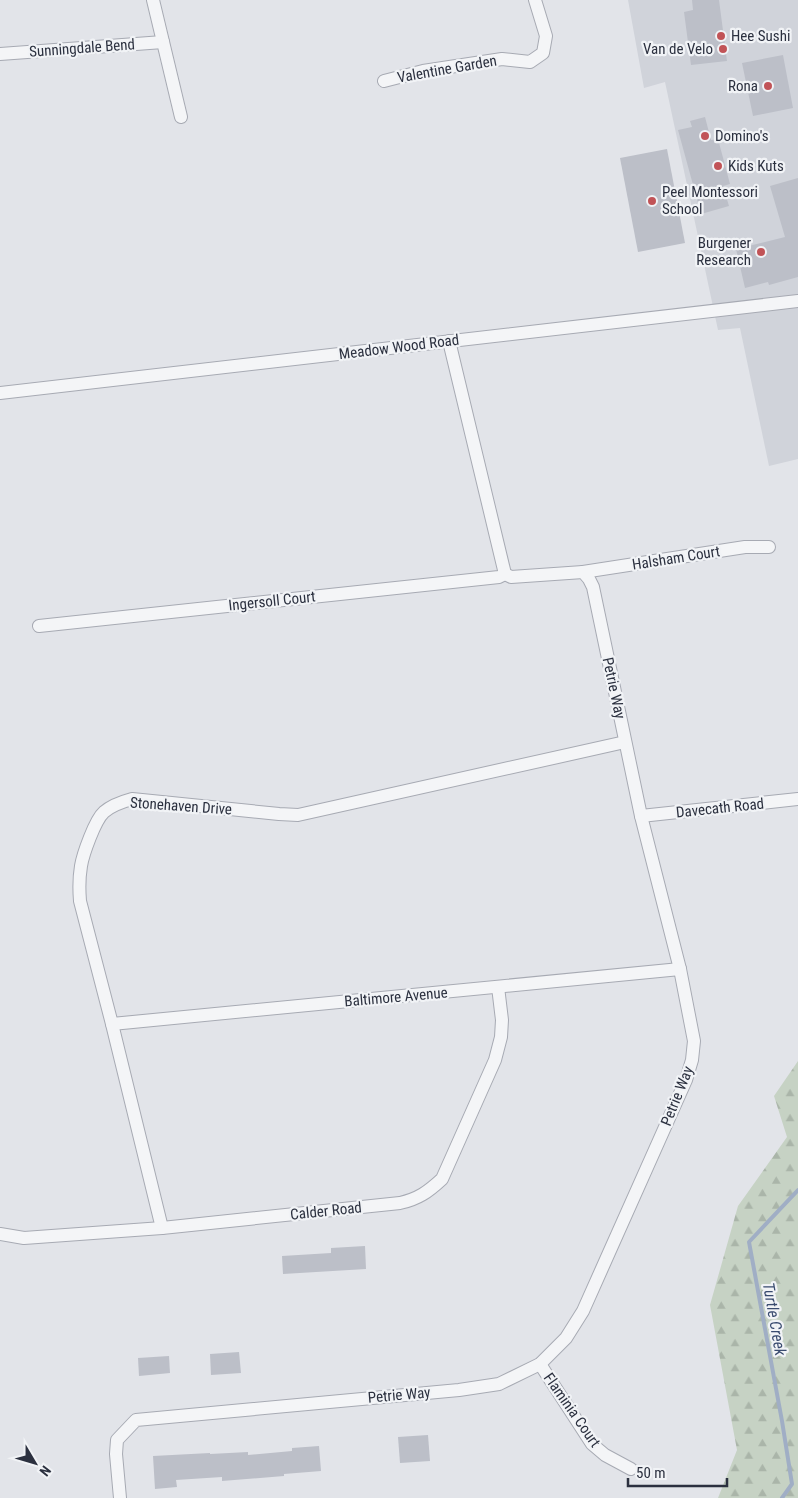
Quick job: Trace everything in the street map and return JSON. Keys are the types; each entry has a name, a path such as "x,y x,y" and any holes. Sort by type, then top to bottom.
{"street":[{"path":"153,0 181,117"},
{"name":"Valentine Garden","path":"384,81 423,71 502,59 530,62 543,53 546,36 535,0"},
{"name":"Sunningdale Bend","path":"0,54 163,42"},
{"name":"Meadow Wood Road","path":"0,393 798,301"},
{"path":"449,341 504,574 511,578 583,572"},
{"name":"Halsham Court","path":"583,572 746,547 769,547"},
{"name":"Petrie Way","path":"120,1498 116,1454 117,1440 136,1420 459,1390 498,1384 540,1364 566,1338 583,1311 686,1080 692,1060 694,1042 680,969 641,816 593,587 583,572"},
{"name":"Ingersoll Court","path":"40,626 499,577 504,574"},
{"name":"Stonehaven Drive","path":"162,1228 80,901 81,865 95,825 102,813 115,804 132,799 298,815 625,742"},
{"name":"Davecath Road","path":"641,816 798,799"},
{"name":"Baltimore Avenue","path":"112,1024 680,969"},
{"name":"Calder Road","path":"0,1234 24,1238 162,1228 400,1203 412,1200 429,1191 442,1179 495,1060 501,1037 498,987"},
{"name":"Flaminia Court","path":"540,1364 592,1444 605,1455 631,1469"}],"shaded area":[{"path":"628,0 798,0 798,459 769,466 740,328 718,330 665,82 644,88"}],"green space":[{"path":"798,1061 798,1498 718,1498 737,1450 710,1305 738,1206 787,1137 774,1096"}],"building":[{"path":"692,0 719,0 727,61 691,65 684,12 693,10"},
{"name":"Rona","path":"783,55 793,108 753,116 742,63"},
{"path":"705,117 711,140 718,139 730,184 723,186 729,206 701,214 678,130 692,127 690,121"},
{"name":"Peel Montessori School","path":"667,149 685,243 638,252 620,158"},
{"path":"798,178 798,277 769,285 768,282 745,288 736,249 785,237 770,186"},
{"path":"365,1246 366,1269 283,1274 282,1256 331,1253 331,1248"},
{"path":"239,1352 241,1373 211,1375 210,1354"},
{"path":"169,1356 170,1373 139,1376 138,1358"},
{"path":"428,1435 430,1461 400,1463 398,1437"},
{"path":"319,1446 321,1471 222,1481 222,1477 176,1480 177,1487 155,1489 153,1456 248,1452 248,1455 292,1451 292,1448"}],"waterway":[{"name":"Turtle Creek","path":"782,1498 792,1484 749,1242 798,1190"}],"place":[{"name":"Hee Sushi","path":"721,36"},
{"name":"Van de Velo","path":"723,49"},
{"name":"Rona","path":"768,86"},
{"name":"Domino's","path":"705,136"},
{"name":"Kids Kuts","path":"718,166"},
{"name":"Peel Montessori School","path":"652,201"},
{"name":"Burgener Research","path":"761,252"}]}
